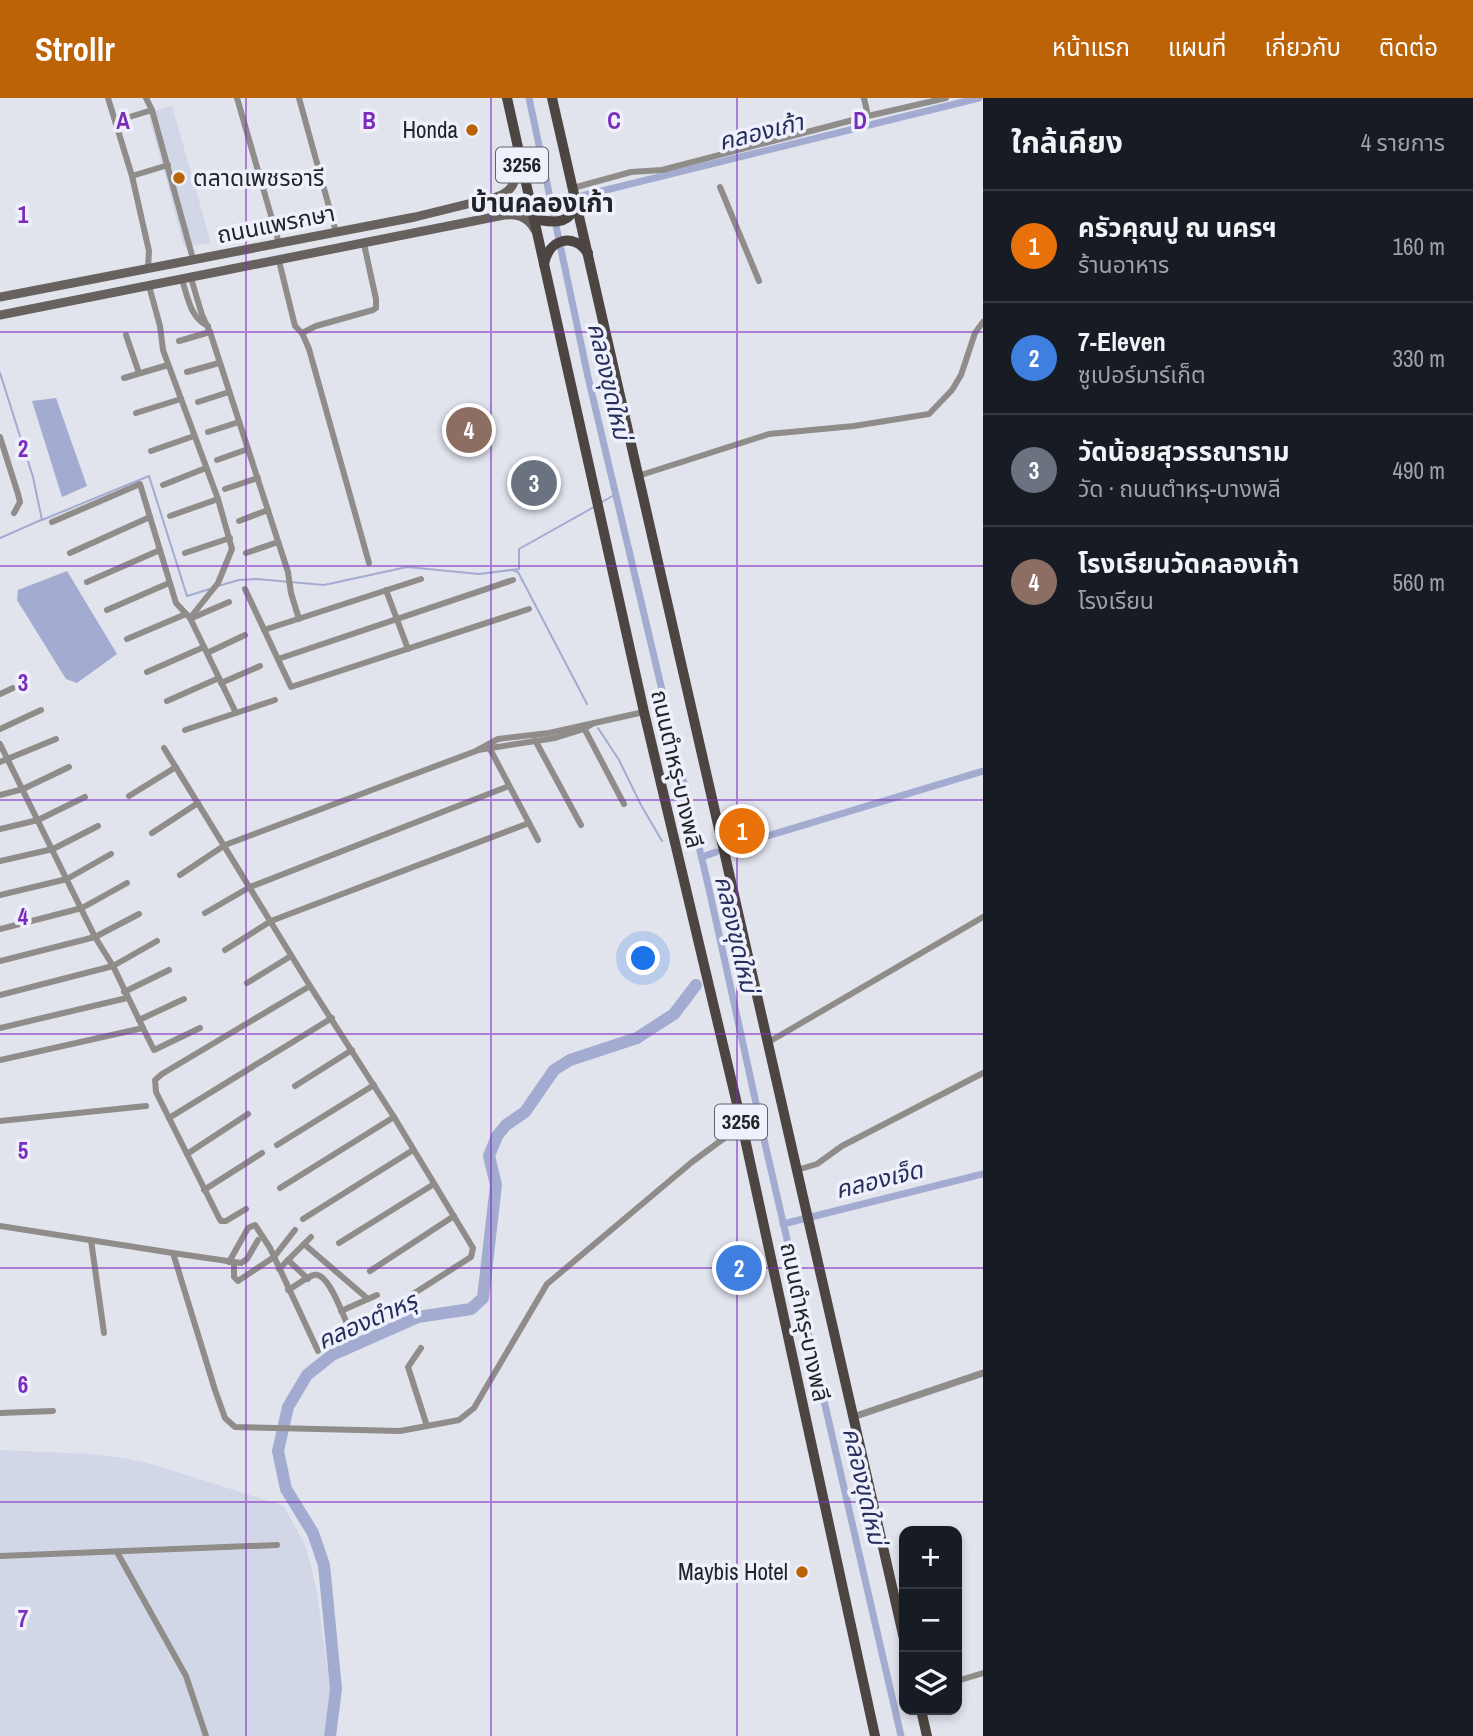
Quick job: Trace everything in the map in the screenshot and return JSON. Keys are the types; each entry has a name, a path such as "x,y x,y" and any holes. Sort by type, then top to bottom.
{"main road":[{"name":"ถนนตำหรุ-บางพลี","path":"507,98 598,511 742,1125 876,1736"},
{"name":"ถนนตำหรุ-บางพลี","path":"552,98 566,156 574,206 588,254 899,1617"},
{"path":"514,128 535,214 542,221 558,221 567,218 574,206"},
{"path":"499,216 496,197 506,193 515,184 517,145"},
{"name":"ถนนแพรกษา","path":"0,297 415,217 496,197"},
{"name":"ถนนแพรกษา","path":"0,315 499,216 526,218 536,231"},
{"path":"544,264 549,250 560,242 572,242 584,247 588,254"},
{"path":"922,1715 927,1736"}],"street":[{"path":"108,98 132,176 149,251 148,268"},
{"path":"146,98 152,110 194,259"},
{"path":"237,98 279,243"},
{"path":"864,98 868,116"},
{"path":"572,191 631,172 662,170 946,98"},
{"path":"301,100 335,232"},
{"path":"123,119 152,110"},
{"path":"132,176 168,165"},
{"path":"720,187 759,281"},
{"path":"302,333 316,326 376,308 364,244"},
{"path":"279,261 295,326 302,333 309,349 369,563"},
{"path":"186,279 209,329 288,572 290,593 299,619"},
{"path":"149,286 169,365 218,499 232,549 218,583 188,616"},
{"path":"638,476 769,434 854,426 929,414 951,390 961,374 971,341 983,322"},
{"path":"179,341 209,329"},
{"path":"126,335 139,373"},
{"path":"187,372 219,363"},
{"path":"124,378 169,365"},
{"path":"198,402 229,392"},
{"path":"136,413 181,399"},
{"path":"208,432 239,422"},
{"path":"151,451 194,436"},
{"path":"0,437 20,502 14,513"},
{"path":"217,460 248,449"},
{"path":"163,485 206,468"},
{"path":"225,489 258,478"},
{"path":"52,522 140,484 176,603 188,616 236,713"},
{"path":"170,516 218,499"},
{"path":"239,521 268,510"},
{"path":"70,553 150,517"},
{"path":"185,553 230,538"},
{"path":"246,553 278,542"},
{"path":"87,582 159,550"},
{"path":"264,630 421,579"},
{"path":"278,659 513,580"},
{"path":"107,610 169,583"},
{"path":"245,589 291,687 529,609"},
{"path":"386,590 408,649"},
{"path":"127,639 229,602"},
{"path":"147,672 245,635"},
{"path":"167,701 260,666"},
{"path":"0,694 13,688"},
{"path":"185,730 275,700"},
{"path":"0,729 41,710"},
{"path":"488,746 536,741 593,723 644,712"},
{"path":"180,875 225,845 476,751 509,736 583,727"},
{"path":"583,727 624,804"},
{"path":"532,734 581,825"},
{"path":"4,761 56,739"},
{"path":"0,744 4,761 23,789 94,937 113,967 154,1050 200,1028"},
{"path":"488,746 538,840"},
{"path":"164,748 473,1248 471,1257 399,1303"},
{"path":"0,795 23,789 69,767"},
{"path":"129,796 176,767"},
{"path":"205,913 250,887 509,786"},
{"path":"0,830 38,820 85,797"},
{"path":"152,833 198,803"},
{"path":"225,950 271,921 529,823"},
{"path":"0,862 53,849 98,826"},
{"path":"0,895 67,878 111,854"},
{"path":"0,929 82,908 127,883"},
{"path":"0,961 94,937 139,914"},
{"path":"768,1043 983,917"},
{"path":"0,995 113,967 157,941"},
{"path":"247,983 291,956"},
{"path":"0,1028 125,995 169,970"},
{"path":"246,1209 226,1221 221,1221 169,1118 154,1085 155,1080 162,1073 310,986"},
{"path":"139,1020 184,999"},
{"path":"169,1118 332,1018"},
{"path":"0,1060 143,1028"},
{"path":"295,1086 352,1050"},
{"path":"797,1170 817,1164 842,1146 983,1073"},
{"path":"277,1145 374,1085"},
{"path":"0,1121 146,1106"},
{"path":"187,1154 248,1114"},
{"path":"280,1188 394,1117"},
{"path":"173,1253 225,1418 235,1427 400,1432 459,1420 474,1408 547,1284 692,1162 742,1125"},
{"path":"303,1219 413,1150"},
{"path":"204,1190 262,1153"},
{"path":"339,1243 434,1184"},
{"path":"370,1271 454,1216"},
{"path":"295,1230 274,1257 237,1281 231,1262 248,1228 253,1224 274,1257 318,1351"},
{"path":"0,1226 231,1262 244,1262 258,1240"},
{"path":"279,1269 311,1237"},
{"path":"90,1240 104,1333"},
{"path":"304,1244 368,1299"},
{"path":"288,1260 308,1279"},
{"path":"289,1290 315,1275 320,1275 331,1288 348,1326"},
{"path":"331,1288 346,1280"},
{"path":"341,1311 377,1295"},
{"path":"421,1348 408,1367 427,1426"},
{"path":"853,1417 983,1373"},
{"path":"0,1413 53,1411"},
{"path":"0,1556 277,1545"},
{"path":"117,1552 186,1675 197,1701 206,1736"},
{"path":"962,1679 983,1673"}],"shaded area":[{"name":"ตลาดเพชรอารี","path":"172,106 211,243 184,247 148,113"},
{"path":"0,1450 124,1458 155,1465 284,1506 306,1547 317,1592 330,1688 324,1736 0,1736"}],"water":[{"path":"56,398 87,486 62,497 32,401"},
{"path":"67,571 117,654 77,683 66,679 17,600 18,590"}],"waterway":[{"name":"คลองขุดใหม่","path":"529,98 588,377 709,889 901,1736"},
{"name":"คลองเก้า","path":"553,203 979,98"},
{"path":"0,373 33,477 42,520 149,476 187,596 210,589"},
{"path":"602,502 616,494"},
{"path":"218,586 239,580 257,579 324,585 407,567 479,574 519,569 519,549 594,507"},
{"path":"0,538 41,520"},
{"path":"512,570 518,572 587,704"},
{"path":"598,728 619,760 662,841"},
{"path":"731,847 983,771"},
{"path":"702,857 716,852"},
{"name":"คลองตำหรุ","path":"330,1736 336,1689 324,1565 313,1533 286,1489 278,1451 288,1407 307,1375 332,1355 418,1317 471,1309 483,1298 496,1185 489,1156 497,1136 506,1125 525,1112 554,1070 570,1060 637,1038 674,1014 696,985"},
{"name":"คลองเจ็ด","path":"783,1224 983,1174"}],"place":[{"name":"Honda","path":"472,130"},
{"name":"ตลาดเพชรอารี","path":"179,178"},
{"name":"โรงเรียนวัดคลองเก้า","path":"469,430"},
{"name":"วัดน้อยสุวรรณาราม","path":"534,483"},
{"name":"ครัวคุณปู ณ นครฯ","path":"742,831"},
{"name":"7-Eleven","path":"739,1268"},
{"name":"Maybis Hotel","path":"802,1572"}],"district":[{"name":"บ้านคลองเก้า","path":"542,203"}]}
